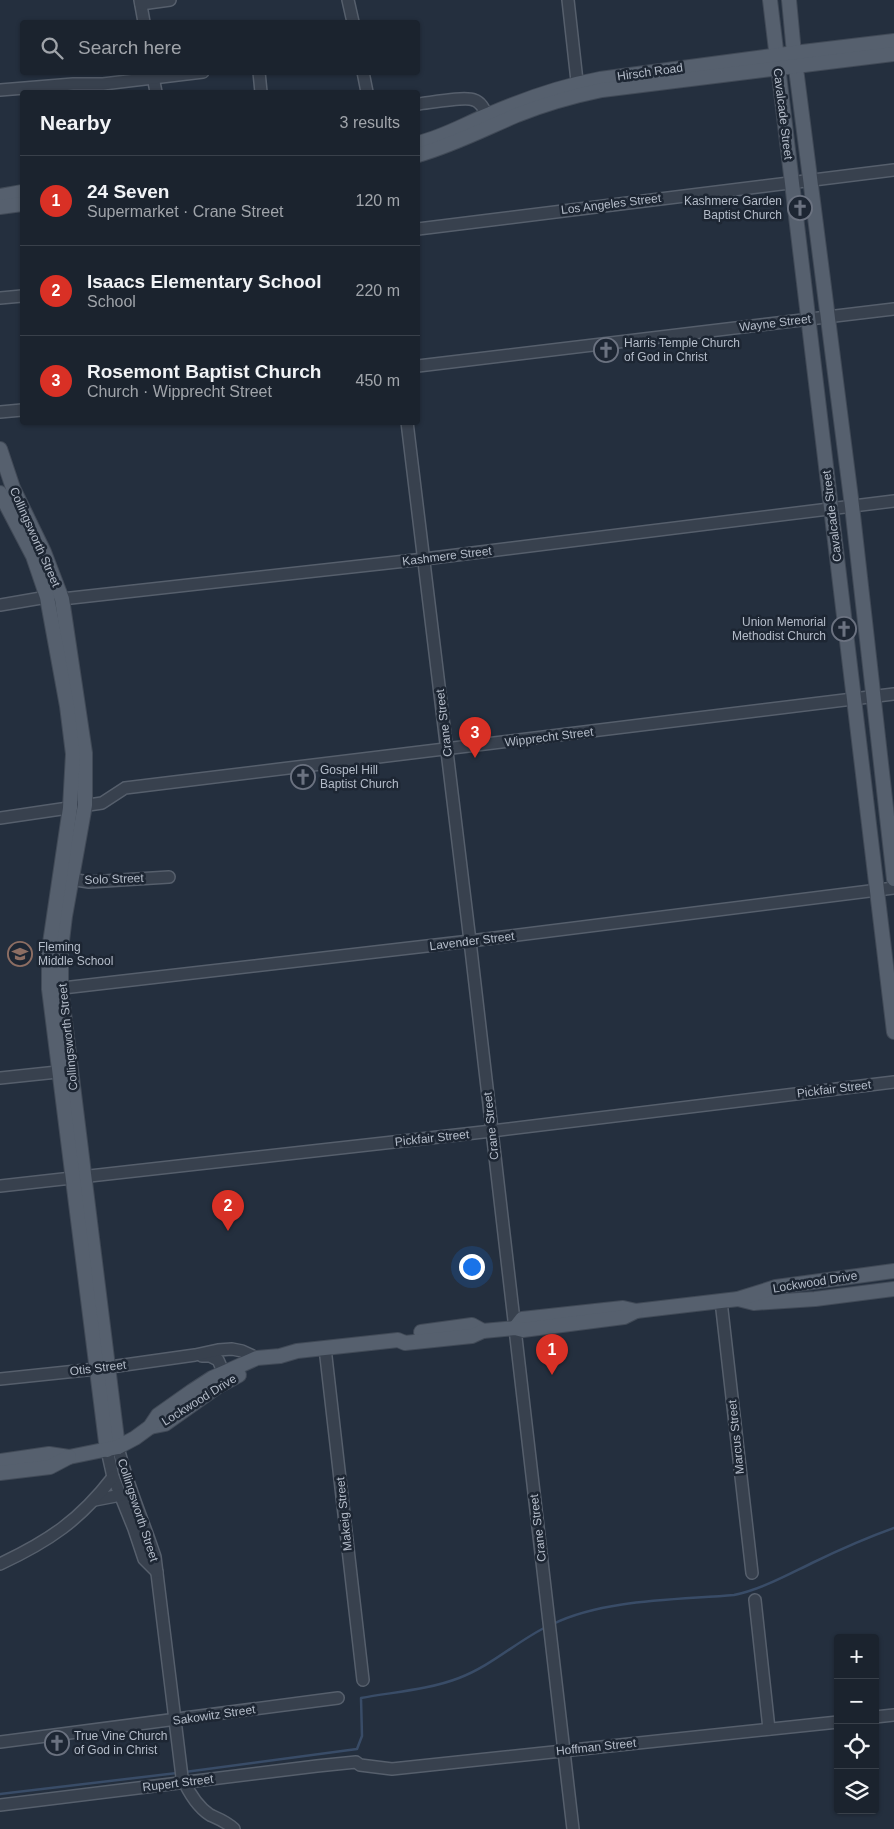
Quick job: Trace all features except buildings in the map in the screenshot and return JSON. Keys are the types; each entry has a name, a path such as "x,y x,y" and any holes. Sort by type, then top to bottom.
{"main road":[{"name":"Cavalcade Street","path":"770,0 877,890 891,985 894,1032"},
{"name":"Cavalcade Street","path":"789,0 852,506 894,879"},
{"name":"Hirsch Road","path":"490,121 532,97 578,89 602,90 894,41"},
{"name":"Hirsch Road","path":"795,59 894,54"},
{"path":"420,142 490,121"},
{"path":"420,154 460,141 490,121"},
{"path":"0,196 20,192"},
{"path":"0,207 20,204"},
{"path":"819,412 839,409"},
{"name":"Collingsworth Street","path":"0,449 3,492 33,556 47,597 68,706 74,754 61,949 56,989 112,1449"},
{"name":"Collingsworth Street","path":"3,492 44,552 62,599 85,753 85,805 65,878"},
{"path":"843,603 863,601"},
{"path":"866,794 884,792"},
{"name":"Lockwood Drive","path":"229,1375 273,1357 297,1351 398,1340 404,1334 472,1325 483,1331 515,1328 523,1330 624,1317 636,1311 738,1299 776,1287 894,1271"},
{"path":"815,1299 816,1281"},
{"name":"Lockwood Drive","path":"738,1299 754,1303 815,1299 894,1290"},
{"name":"Lockwood Drive","path":"0,1473 50,1467 69,1457 112,1449 135,1438 150,1427 165,1424 229,1375 257,1358 273,1357"},
{"name":"Lockwood Drive","path":"0,1461 49,1454 69,1457"}],"street":[{"path":"144,20 141,2 170,0"},
{"path":"348,0 353,20"},
{"path":"568,0 578,89"},
{"path":"0,90 55,89 103,84 153,75 156,90"},
{"path":"259,75 261,90"},
{"path":"364,75 367,90"},
{"path":"420,104 466,99 474,100 482,106 490,121"},
{"name":"Los Angeles Street","path":"420,229 894,170"},
{"path":"0,298 20,296"},
{"name":"Wayne Street","path":"420,366 894,309"},
{"path":"0,412 20,410"},
{"name":"Crane Street","path":"407,425 470,941 573,1829"},
{"name":"Kashmere Street","path":"0,605 47,597 62,599 424,559 894,501"},
{"name":"Wipprecht Street","path":"0,818 102,803 124,788 894,694"},
{"name":"Solo Street","path":"65,878 89,882 169,877"},
{"name":"Lavender Street","path":"56,989 470,941 894,888"},
{"path":"0,1078 66,1071"},
{"name":"Pickfair Street","path":"0,1186 492,1131 894,1082"},
{"name":"Marcus Street","path":"721,1301 752,1573"},
{"name":"Makeig Street","path":"324,1348 363,1680"},
{"name":"Otis Street","path":"0,1379 102,1368 218,1350 232,1349 242,1351 257,1358"},
{"path":"218,1350 224,1356 229,1375"},
{"name":"Otis Street","path":"195,1355 210,1356 218,1360 229,1375"},
{"name":"Collingsworth Street","path":"112,1449 113,1477 144,1559 156,1572"},
{"name":"Collingsworth Street","path":"112,1449 124,1473 155,1556 183,1776 194,1798 208,1813 229,1824 234,1829"},
{"path":"0,1564 33,1549 73,1521 95,1500 113,1477"},
{"path":"95,1500 121,1496"},
{"path":"755,1600 770,1729"},
{"name":"Sakowitz Street","path":"0,1742 338,1698"},
{"path":"879,1717 894,1715"},
{"name":"Hoffman Street","path":"356,1762 360,1766 392,1769 834,1722"},
{"name":"Rupert Street","path":"0,1805 183,1776 356,1762"}],"waterway":[{"path":"553,1624 573,1616 618,1605 734,1595 774,1581 842,1549 894,1528"},
{"path":"185,1772 357,1749 362,1736 361,1698 423,1688 459,1678 493,1661 546,1627"},
{"path":"0,1794 177,1773"}],"place":[{"name":"Kashmere Garden Baptist Church","path":"800,208"},
{"name":"Harris Temple Church of God in Christ","path":"606,350"},
{"name":"Union Memorial Methodist Church","path":"844,629"},
{"name":"Rosemont Baptist Church","path":"475,758"},
{"name":"Gospel Hill Baptist Church","path":"303,777"},
{"name":"Fleming Middle School","path":"20,954"},
{"name":"Isaacs Elementary School","path":"228,1231"},
{"name":"24 Seven","path":"552,1375"},
{"name":"True Vine Church of God in Christ","path":"57,1743"}]}
